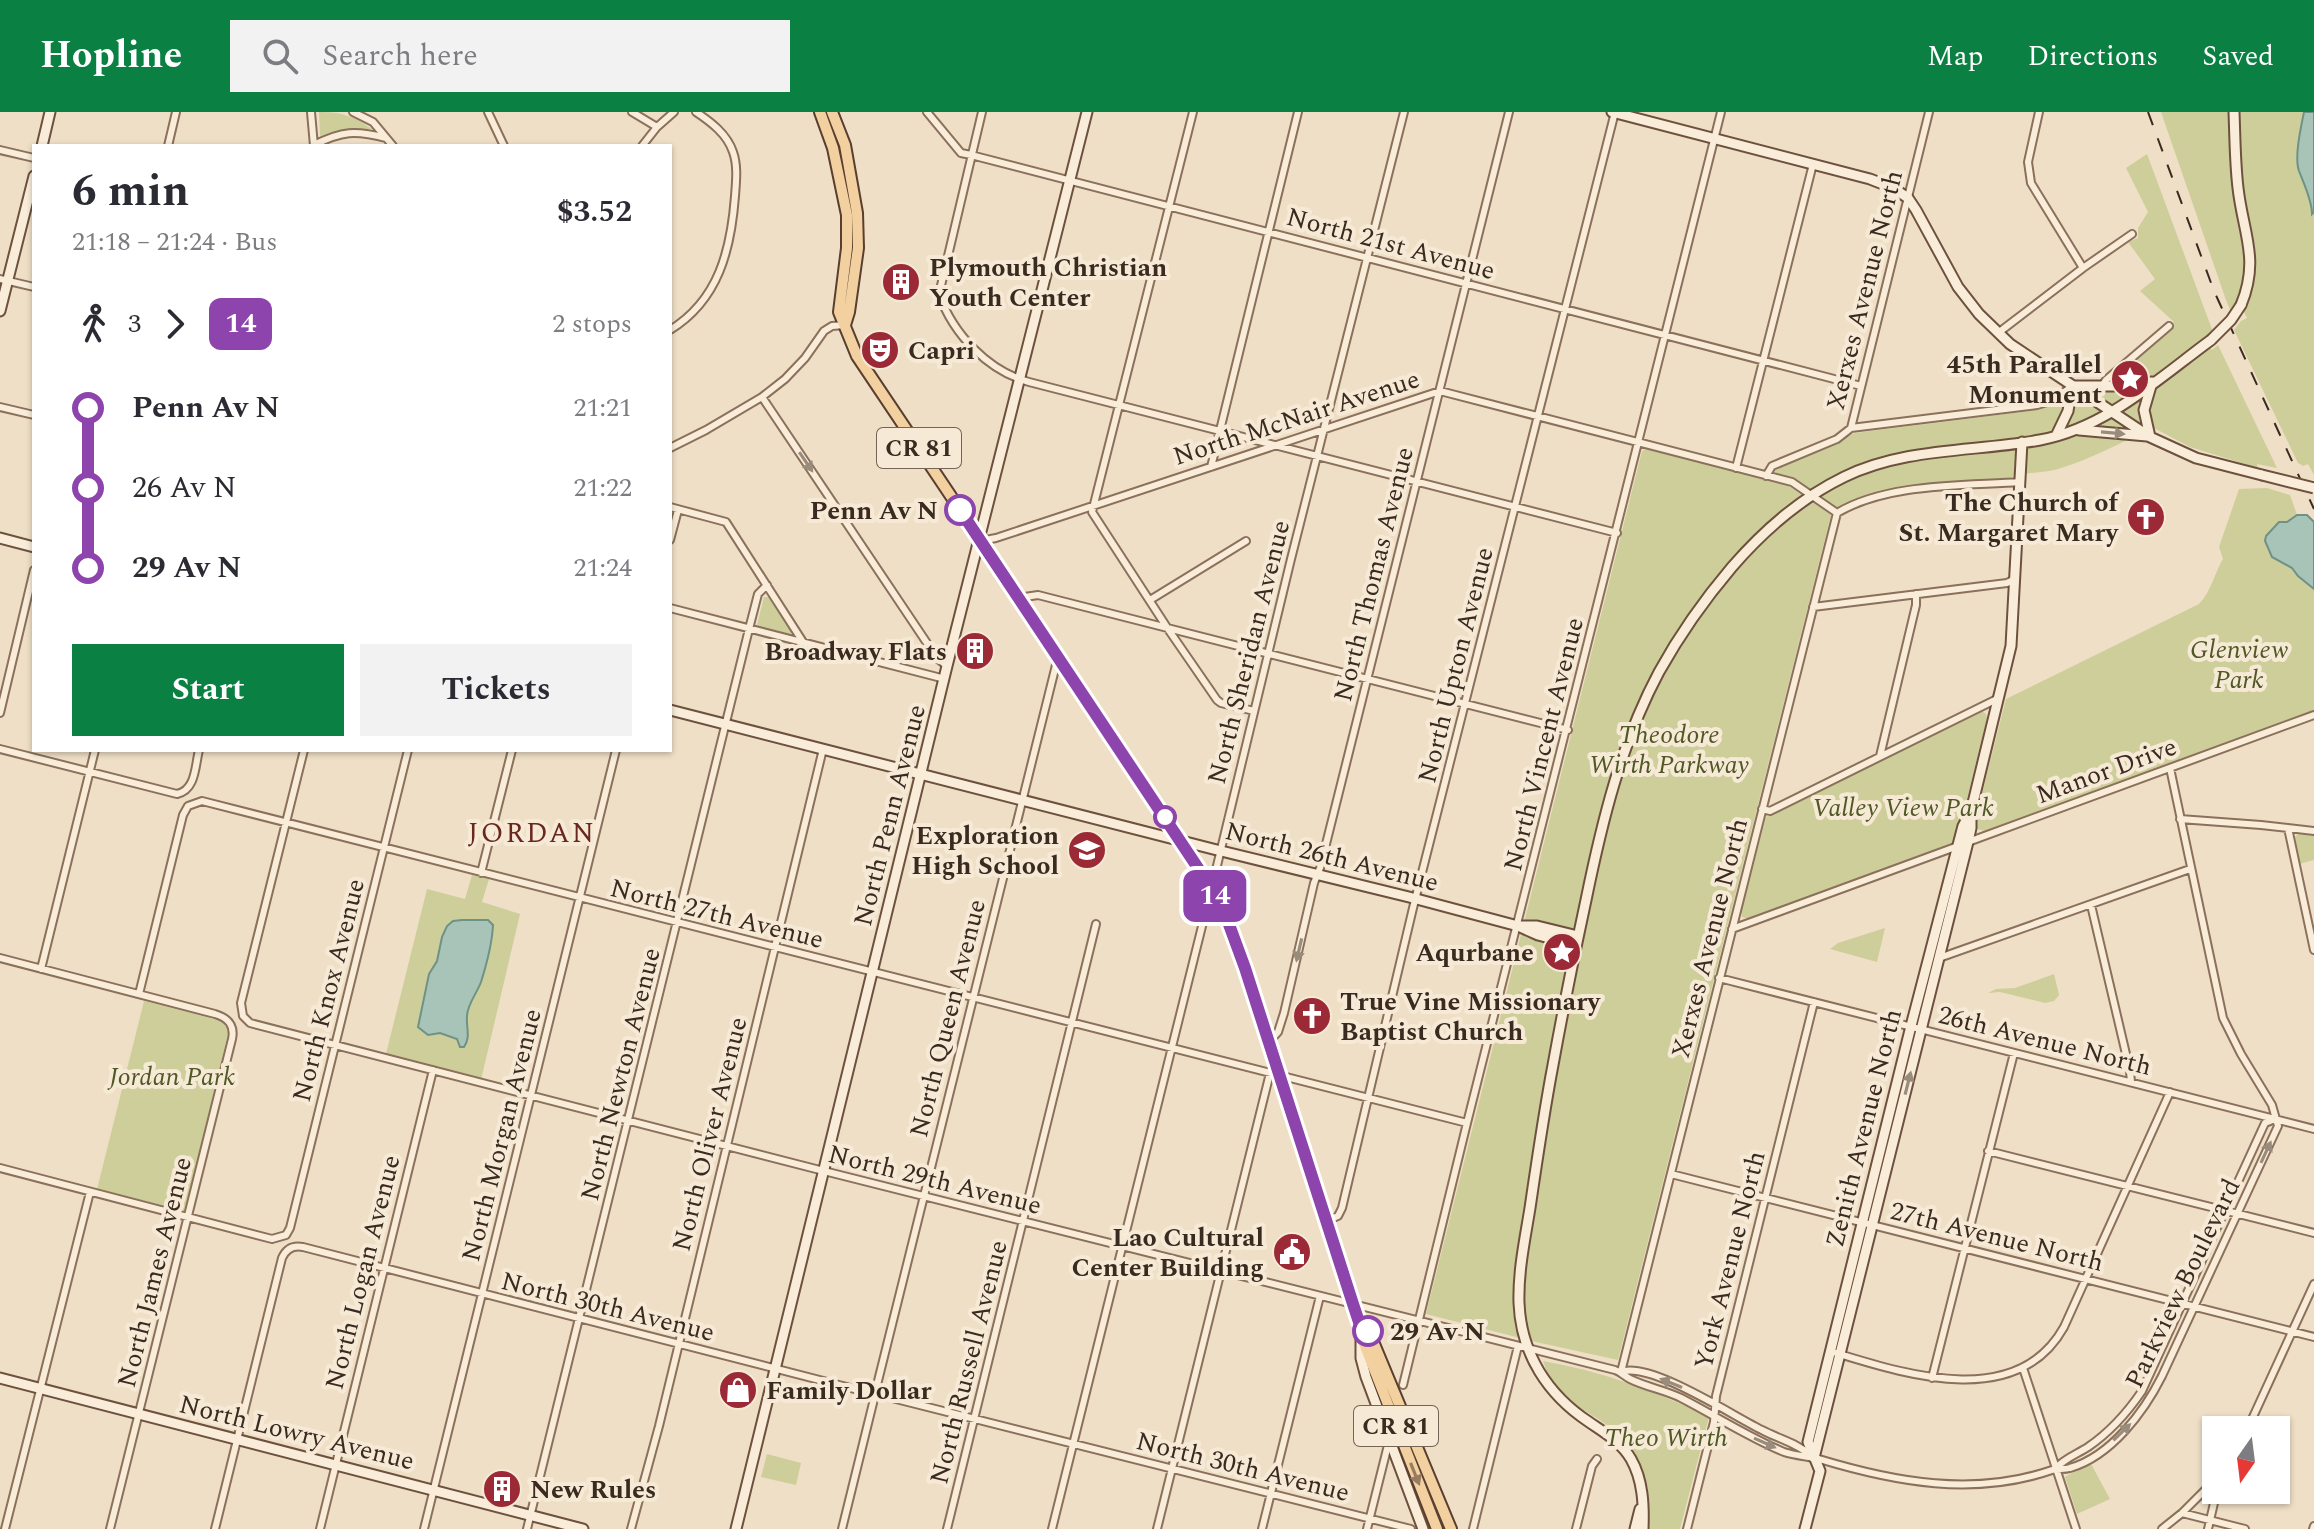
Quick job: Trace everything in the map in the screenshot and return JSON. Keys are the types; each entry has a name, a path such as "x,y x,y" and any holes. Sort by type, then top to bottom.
{"main road":[{"name":"CR 81","path":"820,112 833,148 847,215 847,248 839,312 857,356 1180,840 1211,889 1233,932 1269,1042 1275,1074 1326,1221 1361,1336 1437,1529"},
{"path":"832,112 845,145 857,213 858,248 845,325"},
{"name":"CR 81","path":"1359,1322 1369,1332 1451,1529"}],"street":[{"path":"42,144 50,112"},
{"path":"168,144 176,112"},
{"path":"311,112 314,144"},
{"path":"353,112 373,122 391,144"},
{"path":"488,112 503,144"},
{"path":"632,112 657,127"},
{"path":"644,144 674,112"},
{"path":"672,328 696,308 716,282 728,249 734,216 737,175 734,155 721,132 696,112"},
{"name":"North 21st Avenue","path":"927,112 961,153 1861,386"},
{"path":"982,112 939,290 940,298 967,340 980,356 1003,373 1617,533"},
{"name":"North Penn Avenue","path":"736,1529 947,666 1087,112"},
{"path":"1193,112 1092,512 1217,700 1254,711"},
{"path":"1211,467 1298,112"},
{"name":"North Sheridan Avenue","path":"1052,1529 1404,112"},
{"name":"North Thomas Avenue","path":"1269,1042 1281,1026 1509,112"},
{"path":"1614,112 1883,183 1908,198 1958,287 1979,314 2022,353 2150,437 2196,458 2314,488"},
{"name":"North Upton Avenue","path":"1326,1221 1338,1216 1342,1208 1416,899 1614,112"},
{"name":"North Vincent Avenue","path":"1403,1385 1721,112"},
{"name":"Xerxes Avenue North","path":"1766,476 1772,466 1837,439 1851,428 1929,112"},
{"path":"2039,112 2028,162 2031,183 2083,268"},
{"path":"1643,1529 1640,1481 1629,1456 1608,1434 1558,1398 1542,1378 1528,1348 1519,1306 1521,1262 1547,1097 1577,940 1616,776 1635,725 1660,670 1691,618 1770,527 1810,495 1851,474 1886,461 2022,442 2075,430 2113,412 2211,340 2231,320 2241,305 2249,280 2251,259 2238,188 2234,112"},
{"path":"318,144 334,135 350,132 386,138"},
{"path":"0,150 32,158"},
{"path":"1736,468 1813,164"},
{"path":"0,311 4,280 32,183"},
{"path":"1998,333 2132,234"},
{"path":"4,280 32,287"},
{"path":"672,444 762,397 792,371 824,331 832,326 845,325"},
{"path":"2102,386 2169,326"},
{"path":"1851,428 2037,405 2054,400 2072,386 2153,382"},
{"path":"2150,437 2144,410 2153,382"},
{"path":"2056,436 2068,411 2072,386"},
{"name":"North McNair Avenue","path":"980,541 1440,391 1792,482 1837,513"},
{"path":"762,397 937,658 947,666"},
{"path":"0,407 32,415"},
{"path":"2075,430 2150,437"},
{"name":"Zenith Avenue North","path":"1805,1529 1820,1471 1814,1458 1835,1353 1916,1028 1928,961 1963,844 1971,828 1971,811 2011,646 2022,442"},
{"path":"1837,513 1857,503 1901,492 2020,482"},
{"path":"674,509 726,522 803,642"},
{"name":"Xerxes Avenue North","path":"1621,1372 1837,513"},
{"path":"0,538 32,546"},
{"path":"1150,600 1246,541"},
{"path":"0,713 32,578"},
{"path":"1813,607 2007,583 2015,578"},
{"name":"North Newton Avenue","path":"527,1529 749,629 758,594 767,585"},
{"path":"1880,756 1916,594"},
{"path":"1018,598 1038,595 1568,730"},
{"path":"672,609 945,679"},
{"name":"North Queen Avenue","path":"842,1529 1058,657"},
{"path":"1762,809 1770,811 1999,698"},
{"name":"North 26th Avenue","path":"672,710 1518,926 1527,924 1577,940"},
{"name":"Manor Drive","path":"1732,929 2314,715"},
{"path":"0,749 169,793 185,792 191,785 199,752"},
{"name":"North Oliver Avenue","path":"631,1529 823,749"},
{"path":"41,969 95,752"},
{"path":"286,823 304,752"},
{"name":"North Knox Avenue","path":"188,1218 272,1239 283,1237 290,1228 408,752"},
{"path":"481,873 511,752"},
{"name":"North Morgan Avenue","path":"424,1529 616,752"},
{"path":"2170,768 2223,1018 2272,1105 2275,1119"},
{"name":"North 27th Avenue","path":"139,994 183,815 191,804 198,801 1467,1123"},
{"path":"2180,819 2314,831"},
{"name":"North 29th Avenue","path":"286,823 241,1003 243,1016 255,1024 1621,1372"},
{"path":"2288,828 2314,950"},
{"name":"Zenith Avenue North","path":"1916,1028 1939,958 1963,844"},
{"path":"1928,961 2190,869"},
{"path":"2091,905 2131,1082"},
{"name":"North Russell Avenue","path":"947,1529 1096,924"},
{"path":"0,958 139,994"},
{"name":"26th Avenue North","path":"1719,978 2314,1129"},
{"name":"North James Avenue","path":"110,1529 232,1039 231,1023 227,1019 139,994"},
{"name":"York Avenue North","path":"1687,1529 1814,1002"},
{"path":"1932,1378 2014,1053"},
{"name":"North Logan Avenue","path":"320,1529 433,1070"},
{"path":"1157,1529 1275,1074"},
{"path":"1835,1353 1898,1372 1932,1378 1983,1377 2023,1368 2047,1353 2057,1340 2170,1092"},
{"name":"Parkview Boulevard","path":"1814,1458 1802,1447 1761,1430 1685,1389 1629,1369 1621,1372 1628,1378 1666,1391 1766,1444 1875,1476 1946,1485 2003,1482 2056,1468 2067,1469 2093,1456 2141,1413 2162,1376 2238,1214 2278,1126 2275,1119 2265,1123 2151,1373 2131,1408 2103,1436 2062,1460 2056,1468"},
{"path":"1988,1151 2314,1233"},
{"path":"0,1168 188,1218"},
{"name":"27th Avenue North","path":"1671,1174 2314,1337"},
{"path":"5,1529 90,1192"},
{"name":"North 30th Avenue","path":"237,1439 282,1258 289,1248 303,1247 1411,1529"},
{"path":"2254,1416 2314,1284"},
{"path":"1262,1529 1320,1296"},
{"path":"1361,1336 1361,1358 1366,1377 1423,1529"},
{"path":"1473,1529 1518,1346"},
{"path":"2023,1368 2076,1529"},
{"name":"North Lowry Avenue","path":"0,1378 583,1529"},
{"path":"215,1529 237,1439"},
{"path":"1367,1529 1389,1441"},
{"path":"1576,1529 1592,1466 1597,1459"},
{"path":"2162,1529 2202,1493"},
{"path":"1635,1529 1643,1498"},
{"path":"2208,1529 2214,1504"},
{"path":"2182,1513 2245,1529"}],"green space":[{"path":"319,112 347,116 372,129 346,129 320,136"},
{"path":"2161,112 2314,112 2314,475 2308,464 2303,466 2298,463 2234,330 2247,318 2238,300 2231,312"},
{"path":"2147,154 2213,332 2209,334 2213,343 2209,346 2212,350 2218,345 2277,468 2257,464 2258,468 2190,447 2152,427 2094,456 2058,469 2008,479 1911,487 1870,495 1840,507 1833,507 1800,482 1776,475 1775,470 1784,464 1855,433 2029,411 2101,390 2171,330 2169,326 2174,322 2140,291 2155,279 2128,242 2138,238 2138,228 2148,212 2126,168"},
{"name":"Theodore Wirth Parkway","path":"1646,449 1787,485 1831,515 1618,1360 1426,1314 1642,451"},
{"name":"Glenview Park","path":"2267,488 2290,495 2297,515 2287,522 2267,548 2270,553 2284,562 2314,546 2314,711 1985,831 1977,829 1977,813 2006,699 2199,604 2223,559 2219,547 2239,489"},
{"path":"764,597 769,597 792,631 790,634 757,625"},
{"name":"Valley View Park","path":"1982,711 1987,718 1965,807 1952,843 1749,919 1742,917 1766,817"},
{"path":"2299,833 2314,836 2314,860 2299,864 2294,838"},
{"path":"472,875 489,879 482,902 520,914 481,1080 386,1054 427,889 465,899"},
{"path":"1885,928 1877,962 1830,949 1838,943"},
{"path":"2054,974 2059,995 2054,1001 2045,1003 2000,992 1988,993 1996,989 2015,988"},
{"name":"Jordan Park","path":"144,1001 221,1021 229,1029 188,1208 183,1211 97,1189"},
{"name":"Theo Wirth","path":"1543,1361 1628,1383 1709,1417 1680,1529 1645,1529 1647,1488 1631,1450 1612,1429 1554,1386"},
{"path":"767,1454 801,1463 796,1485 761,1477"},
{"path":"2090,1462 2110,1499 2077,1514 2065,1477"}],"shaded area":[{"path":"2304,112 2314,112 2312,214 2297,158"},
{"path":"2297,515 2307,515 2314,522 2314,589 2292,568 2272,557 2265,541 2279,522 2287,522"},
{"path":"488,920 493,925 481,982 467,1012 467,1040 464,1047 460,1047 457,1039 440,1033 428,1035 418,1027 429,974 437,961 442,937 447,926 453,921"}],"railway":[{"path":"2148,112 2214,291 2314,509"}],"bus line":[{"name":"14","path":"960,510 1176,832 1220,905 1233,932 1359,1322 1368,1331"}],"place":[{"name":"Plymouth Christian Youth Center","path":"901,282"},
{"name":"Capri","path":"880,350"},
{"name":"45th Parallel Monument","path":"2130,379"},
{"name":"Penn Av N","path":"960,510"},
{"name":"The Church of St. Margaret Mary","path":"2146,517"},
{"name":"Broadway Flats","path":"975,651"},
{"name":"Exploration High School","path":"1087,850"},
{"name":"Aqurbane","path":"1562,952"},
{"name":"True Vine Missionary Baptist Church","path":"1312,1016"},
{"name":"Lao Cultural Center Building","path":"1292,1252"},
{"name":"29 Av N","path":"1368,1331"},
{"name":"Family Dollar","path":"738,1390"},
{"name":"New Rules","path":"502,1489"}],"district":[{"name":"JORDAN","path":"532,832"}]}
